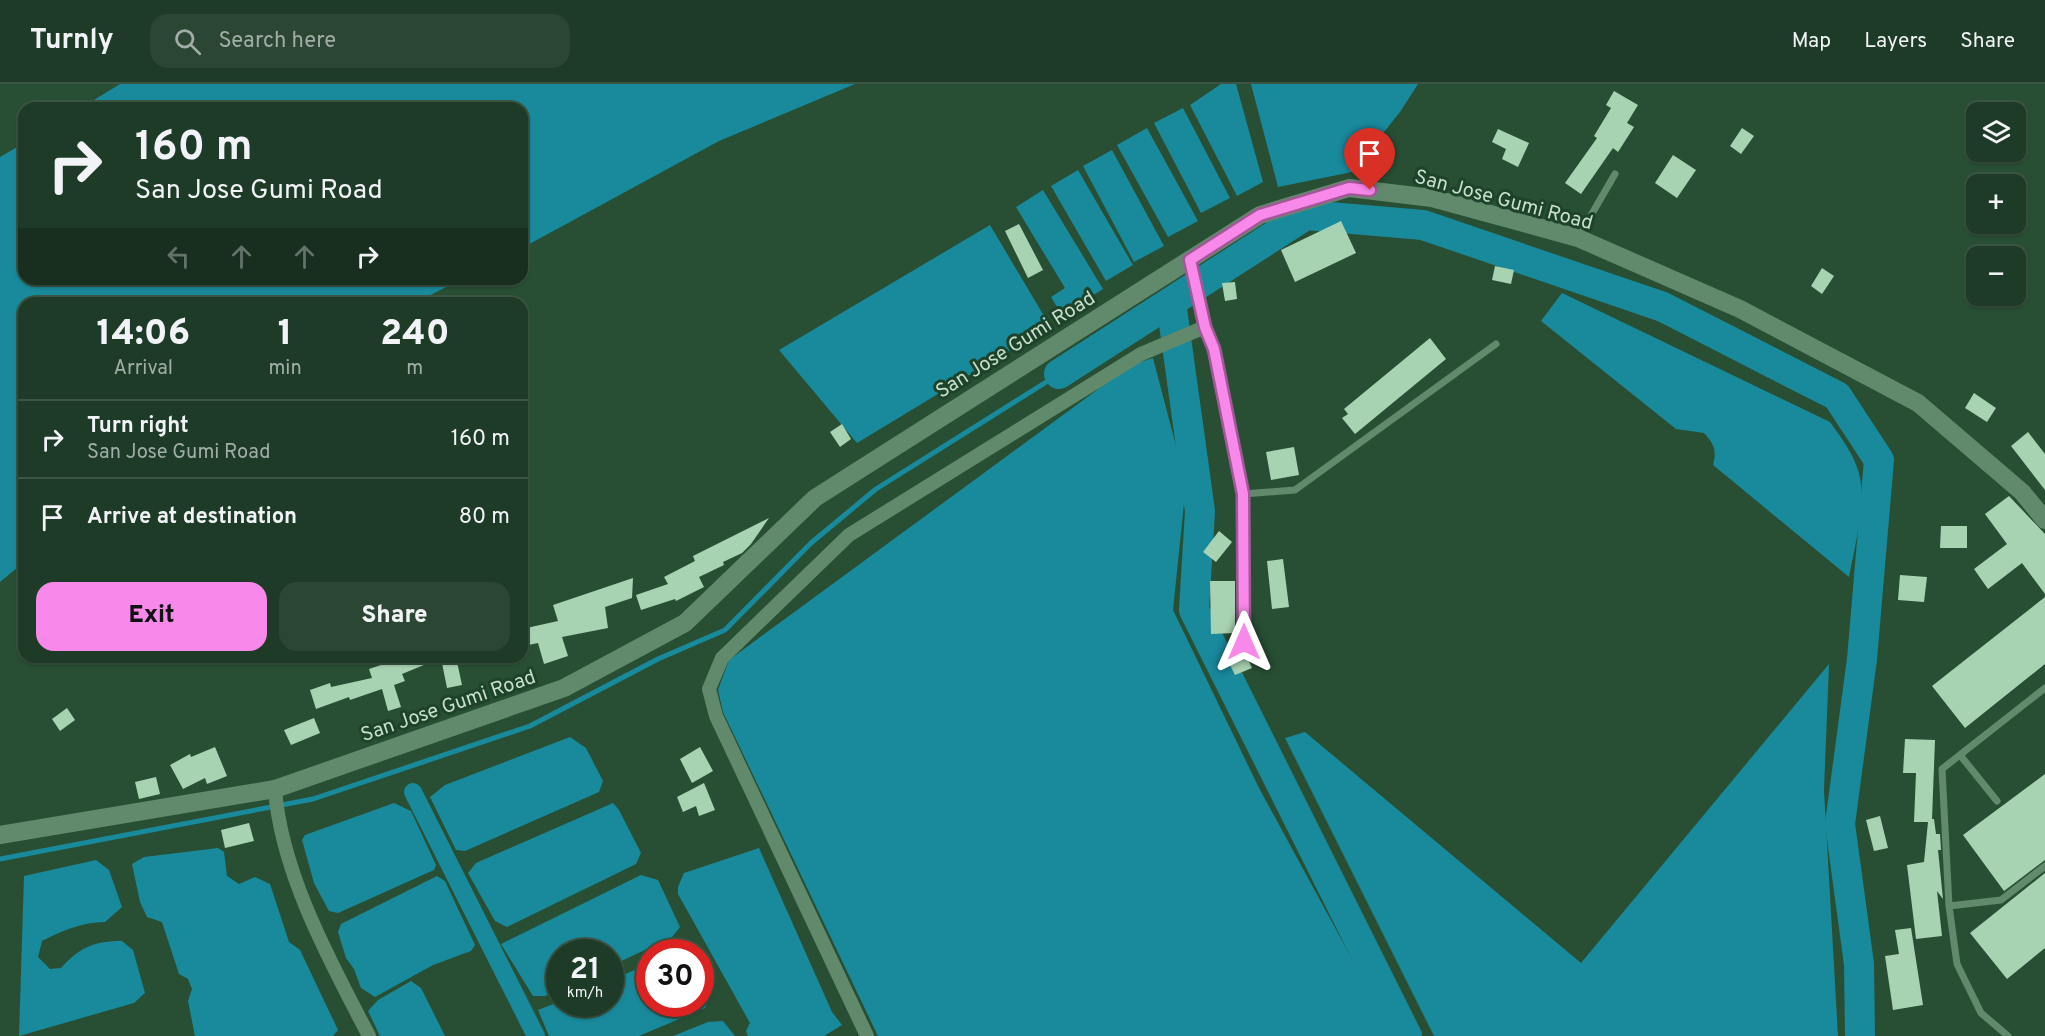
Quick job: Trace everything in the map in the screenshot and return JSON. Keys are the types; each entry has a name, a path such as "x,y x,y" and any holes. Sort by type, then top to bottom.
{"street":[{"name":"San Jose Gumi Road","path":"0,835 276,800 564,688 685,623 815,498 1260,215 1349,188 1432,198 1578,238 1740,309 1918,404 2022,492 2045,520"},
{"path":"1190,260 1205,327 1214,349 1243,494 1244,642"},
{"path":"867,1036 716,716 709,689 722,658 849,535 1141,354 1205,327"},
{"path":"276,800 303,901 369,1036"}],"lane":[{"path":"1578,238 1615,174"},
{"path":"1243,494 1295,490 1496,344"},
{"path":"2008,1036 1981,1012 1957,964 1949,906 1942,769 2045,688"},
{"path":"1960,755 1997,801"},
{"path":"1949,906 2001,900 2045,866"}],"water":[{"path":"120,84 855,84 719,141 528,245 528,102 91,102"},
{"path":"1221,84 1236,84 1263,182 1237,196 1190,105"},
{"path":"1251,84 1418,84 1400,112 1352,172 1278,187"},
{"path":"1183,108 1230,198 1201,213 1154,123"},
{"path":"1147,128 1198,221 1168,237 1117,145"},
{"path":"18,146 18,285 450,285 427,297 18,297 18,567 0,582 0,157"},
{"path":"1112,150 1164,246 1134,262 1083,166"},
{"path":"1078,170 1133,265 1106,281 1051,186"},
{"path":"1043,190 1103,289 1062,315 1051,297 1065,288 1016,207"},
{"path":"990,225 1050,326 857,443 779,350"},
{"path":"1562,293 1830,422 1845,443 1860,475 1860,519 1849,577 1713,465 1714,448 1704,433 1676,429 1541,321"},
{"path":"1153,358 1186,484 1173,610 1259,788 1394,1036 878,1036 723,712 718,690 729,660 1131,365"},
{"path":"1829,664 1824,790 1838,1036 1434,1036 1285,738 1305,732 1581,963"},
{"path":"570,737 586,748 603,781 599,792 465,851 456,850 430,797 445,785"},
{"path":"394,803 411,811 436,865 434,870 338,913 329,911 314,883 302,840 305,835"},
{"path":"613,803 619,810 641,853 636,864 507,927 495,921 468,873 476,863"},
{"path":"218,848 224,852 227,876 239,884 255,877 270,884 289,942 300,950 338,1030 333,1036 195,1036 188,1001 192,989 188,979 179,974 162,922 147,917 140,902 132,864 144,857"},
{"path":"759,848 832,1012 842,1025 824,1036 748,1036 746,1031 750,1023 714,958 714,939 703,939 678,894 678,887 684,873"},
{"path":"96,860 109,870 122,907 105,922 80,925 42,941 38,957 50,969 61,968 81,950 103,942 122,941 133,950 145,993 134,1003 19,1036 24,876"},
{"path":"641,875 658,880 680,927 668,939 636,939 636,954 624,960 624,939 546,939 545,996 533,996 501,944"},
{"path":"437,876 445,881 475,945 471,951 433,965 375,997 361,988 354,969 346,958 338,932 341,924"},
{"path":"636,969 636,1017 684,1017 639,1036 549,1036 538,1010 546,1007 546,1017 624,1017 624,975"},
{"path":"411,981 421,988 445,1036 380,1036 368,1011 378,1000"},
{"path":"723,1021 735,1036 673,1036 708,1022"}],"building":[{"path":"1614,91 1638,105 1627,123 1634,127 1618,152 1613,148 1581,194 1565,183 1597,138 1594,136 1611,108 1606,105"},
{"path":"1742,128 1754,136 1741,154 1730,146"},
{"path":"1498,129 1529,143 1518,167 1502,159 1506,149 1492,142"},
{"path":"1673,155 1696,170 1677,198 1655,183"},
{"path":"1341,221 1356,253 1295,282 1281,250"},
{"path":"1019,224 1043,270 1028,278 1005,231"},
{"path":"1495,266 1514,270 1511,284 1492,280"},
{"path":"1822,268 1834,276 1822,294 1811,286"},
{"path":"1235,282 1237,299 1225,301 1222,283"},
{"path":"1430,338 1446,359 1355,434 1342,418 1348,414 1344,409"},
{"path":"1974,393 1996,408 1987,422 1965,408"},
{"path":"842,424 851,439 840,447 830,432"},
{"path":"2028,432 2045,454 2045,490 2011,446"},
{"path":"1294,447 1299,475 1271,480 1266,452"},
{"path":"2009,496 2045,534 2045,594 2022,563 1988,589 1974,569 2007,544 1985,514"},
{"path":"769,518 742,553 699,577 704,587 676,601 675,599 641,610 636,595 668,584 664,577 695,561 693,556"},
{"path":"1941,526 1967,526 1967,548 1940,548"},
{"path":"1219,531 1232,542 1216,562 1203,552"},
{"path":"1283,559 1289,607 1272,609 1267,561"},
{"path":"1900,575 1927,577 1924,602 1898,600"},
{"path":"633,578 632,598 605,607 608,628 562,637 568,656 544,664 538,643 528,645 528,628 558,621 553,605"},
{"path":"1210,581 1235,581 1235,633 1211,634"},
{"path":"2045,597 2045,664 1965,728 1932,686"},
{"path":"1238,649 1244,651 1252,668 1235,675 1225,655"},
{"path":"387,663 429,663 402,674 405,681 394,685 401,707 388,711 382,689 350,700 349,697 316,709 310,690 330,683 331,687 372,678 369,669"},
{"path":"442,663 457,663 462,685 447,688"},
{"path":"67,708 75,720 60,731 52,719"},
{"path":"314,718 320,733 291,745 284,730"},
{"path":"1905,739 1935,740 1932,819 1934,819 1936,834 1940,834 1941,850 1938,850 1943,899 1937,891 1942,936 1916,939 1907,865 1924,862 1928,822 1914,822 1916,773 1903,773"},
{"path":"215,747 227,776 207,784 205,778 183,789 170,765 190,754 191,757"},
{"path":"700,747 713,771 692,783 680,759"},
{"path":"2045,774 2045,860 2004,891 1963,835"},
{"path":"156,777 160,794 139,799 135,782"},
{"path":"704,783 715,810 699,816 696,806 683,812 677,797"},
{"path":"1880,816 1888,848 1874,851 1866,820"},
{"path":"249,823 254,841 225,848 221,830"},
{"path":"2045,873 2045,948 2007,979 1970,933"},
{"path":"1911,928 1923,1005 1893,1010 1885,956 1899,954 1895,930"}],"waterway":[{"path":"1059,374 1306,215 1423,225 1663,307 1837,396 1879,460 1862,659 1840,824 1859,964 1860,1036"},
{"path":"1171,302 1200,511 1194,610 1407,1036"},
{"path":"0,859 313,799 530,726 658,659 725,630 811,543 876,489 1059,374"},
{"path":"413,792 536,1036"}],"route":[{"path":"1244,642 1243,494 1214,349 1205,327 1190,260 1260,215 1349,188 1370,190"}]}
